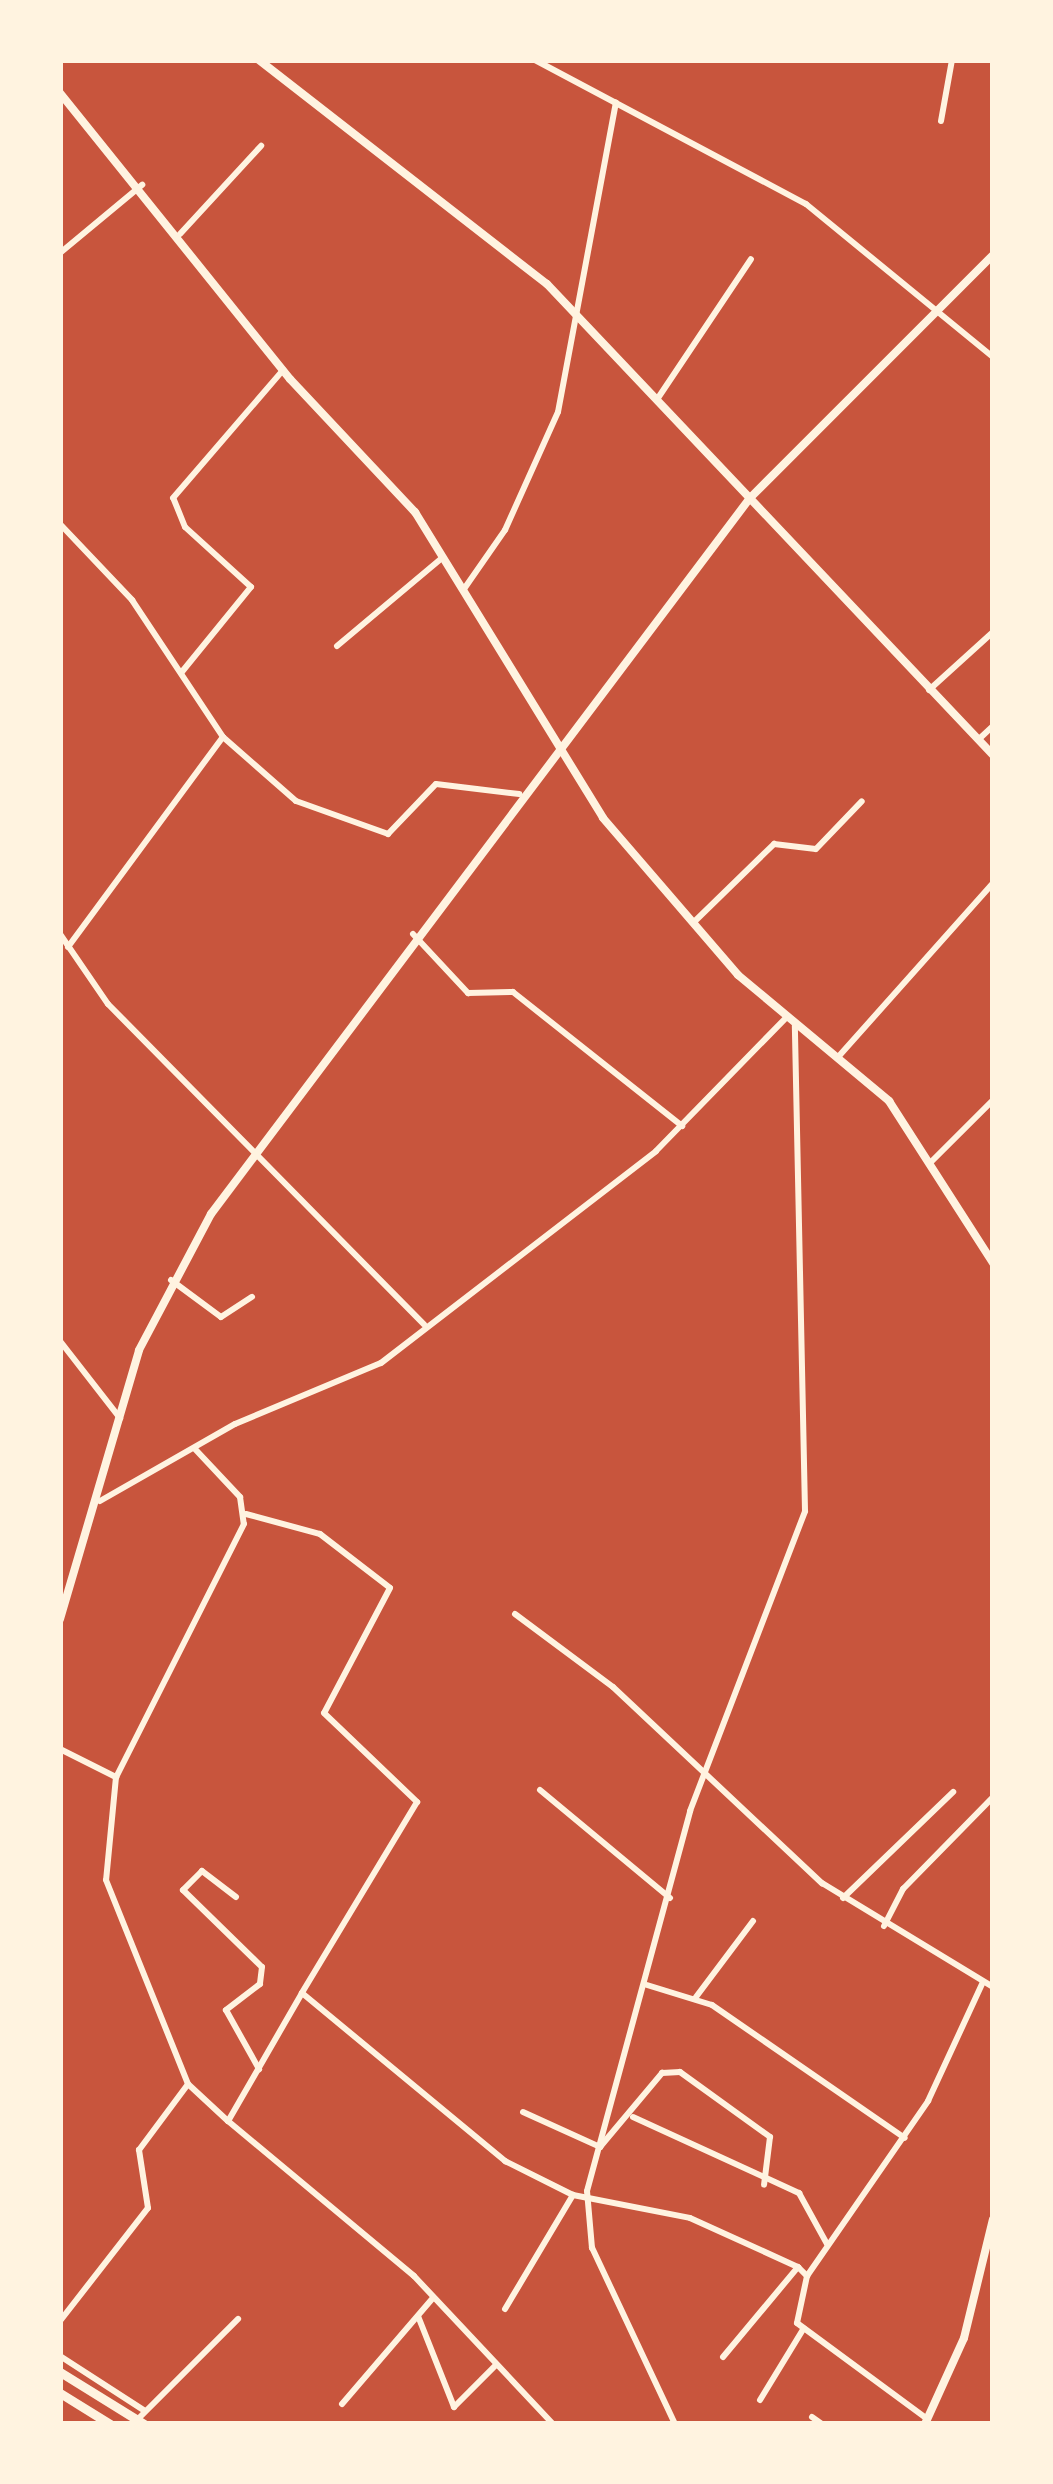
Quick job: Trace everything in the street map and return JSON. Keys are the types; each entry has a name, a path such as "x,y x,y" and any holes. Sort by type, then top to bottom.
{"main road":[{"path":"60,2372 142,2418"},
{"path":"60,2393 110,2424"}],"street":[{"path":"535,60 806,204 993,357"},
{"path":"941,121 952,60"},
{"path":"264,62 576,313 993,755"},
{"path":"60,93 142,185 283,370 445,556 557,746 691,925 785,1019 839,1056 903,1117 993,1264"},
{"path":"464,589 553,426 616,102"},
{"path":"180,233 261,146"},
{"path":"60,254 142,185"},
{"path":"62,1612 100,1501 120,1418 171,1280 255,1150 412,934 750,498 993,255"},
{"path":"658,398 752,259"},
{"path":"181,673 251,587 185,527 173,498 283,370"},
{"path":"60,524 181,673 223,737 296,801 376,832 399,829 436,784 519,794"},
{"path":"338,646 445,556"},
{"path":"928,690 993,632"},
{"path":"978,740 993,726"},
{"path":"68,947 223,737"},
{"path":"691,925 775,844 816,849 862,801"},
{"path":"839,1056 993,883"},
{"path":"60,934 108,1004 424,1325"},
{"path":"412,934 469,993 513,992 682,1126"},
{"path":"100,1501 195,1449 381,1363 682,1126 785,1019"},
{"path":"675,2424 592,2248 587,2191 702,1781 805,1511 796,1026"},
{"path":"931,1162 993,1100"},
{"path":"171,1280 221,1317 252,1297"},
{"path":"60,1341 120,1418"},
{"path":"195,1449 246,1514 320,1534 389,1588 323,1713 417,1802 228,2121"},
{"path":"246,1514 116,1777 106,1880 188,2084 434,2297 553,2424"},
{"path":"515,1614 613,1687 702,1781 843,1898 993,1987"},
{"path":"60,1749 116,1777"},
{"path":"540,1790 670,1898"},
{"path":"843,1898 953,1792"},
{"path":"884,1926 903,1889 993,1797"},
{"path":"236,1897 202,1871 183,1890 262,1967 260,1984 226,2010 259,2069"},
{"path":"696,1997 753,1921"},
{"path":"983,1982 905,2138 827,2244 793,2309 804,2328 927,2422 964,2338 993,2219"},
{"path":"647,1985 696,1997 905,2138"},
{"path":"302,1993 434,2111 573,2195"},
{"path":"600,2147 633,2117 662,2074 680,2072 770,2137 764,2185"},
{"path":"60,2321 148,2209 139,2150 188,2084"},
{"path":"523,2112 600,2147"},
{"path":"633,2117 764,2185 806,2199 827,2244"},
{"path":"505,2309 573,2195 587,2191 690,2218 798,2267 807,2276"},
{"path":"723,2356 798,2267"},
{"path":"342,2404 434,2297"},
{"path":"418,2316 454,2407 496,2366"},
{"path":"60,2356 142,2418 238,2319"},
{"path":"760,2400 804,2328"},
{"path":"812,2417 822,2424"}]}
